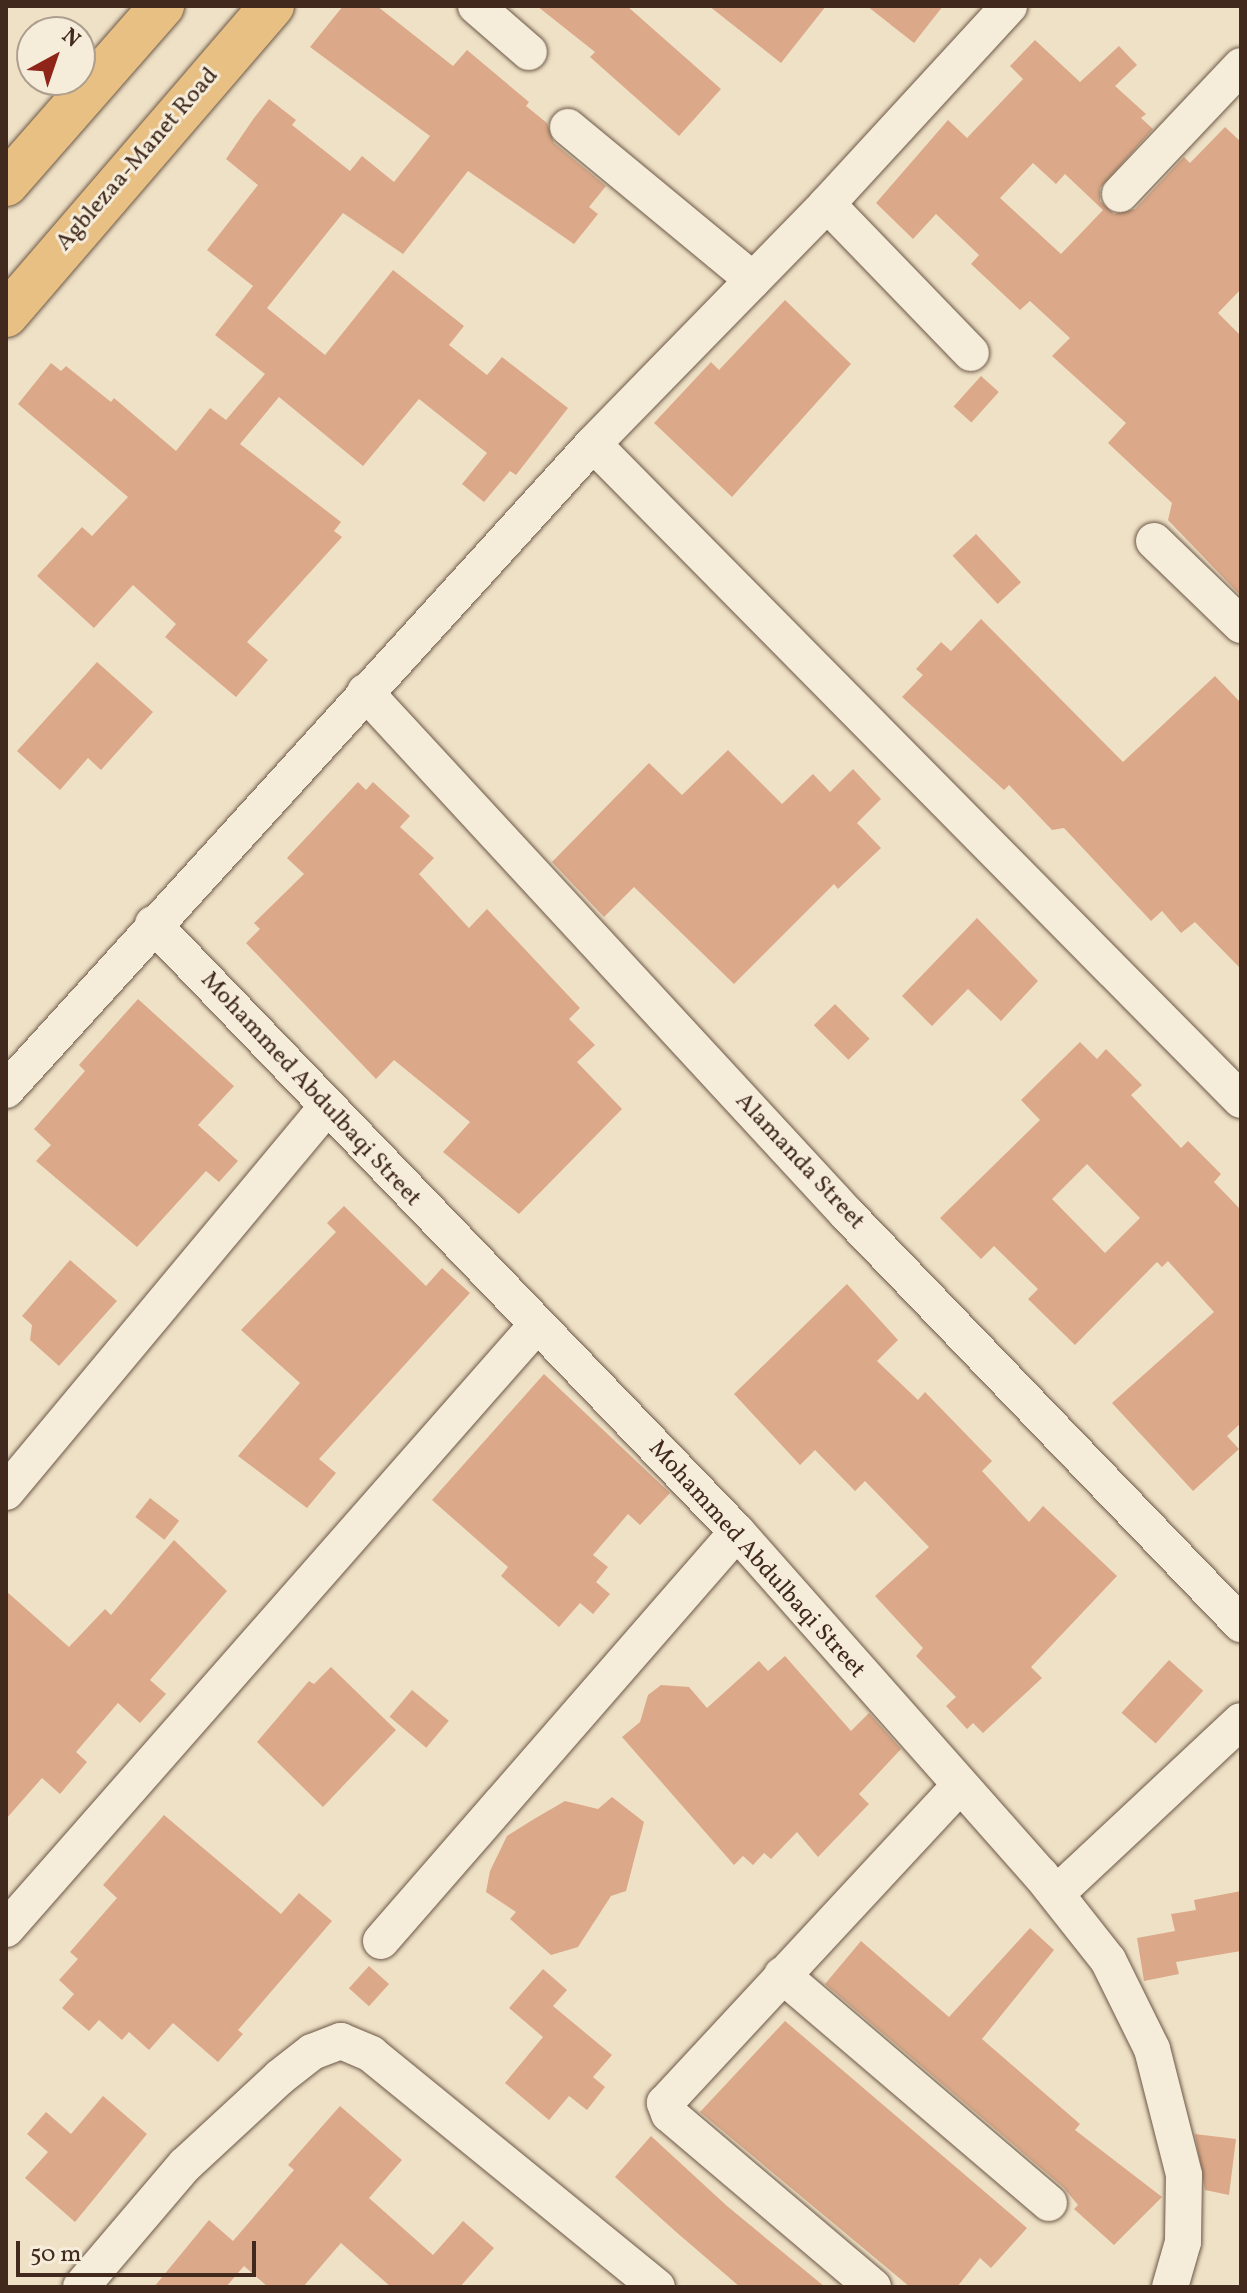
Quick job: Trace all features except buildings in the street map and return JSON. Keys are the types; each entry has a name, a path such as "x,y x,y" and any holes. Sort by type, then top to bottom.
{"main road":[{"path":"6,184 162,6"},
{"name":"Agblezaa-Manet Road","path":"6,315 272,6"}],"street":[{"path":"476,6 529,52"},
{"path":"6,1090 153,924 593,444 827,204 1009,6"},
{"path":"1120,194 1241,66"},
{"path":"568,127 753,280"},
{"path":"827,204 971,353"},
{"path":"593,444 1241,1100"},
{"path":"1154,541 1241,625"},
{"name":"Alamanda Street","path":"365,692 847,1214 1241,1624"},
{"name":"Mohammed Abdulbaqi Street","path":"153,924 535,1327 737,1532 1056,1894 1108,1960 1152,2049 1184,2175 1183,2242 1170,2287"},
{"path":"6,1492 326,1108"},
{"path":"6,1929 535,1327"},
{"path":"381,1941 737,1532"},
{"path":"1056,1894 1241,1721"},
{"path":"873,2287 669,2114 665,2103 959,1787"},
{"path":"782,1975 1049,2203"},
{"path":"81,2287 185,2165 280,2077 312,2052 341,2041 371,2054 657,2287"}]}
